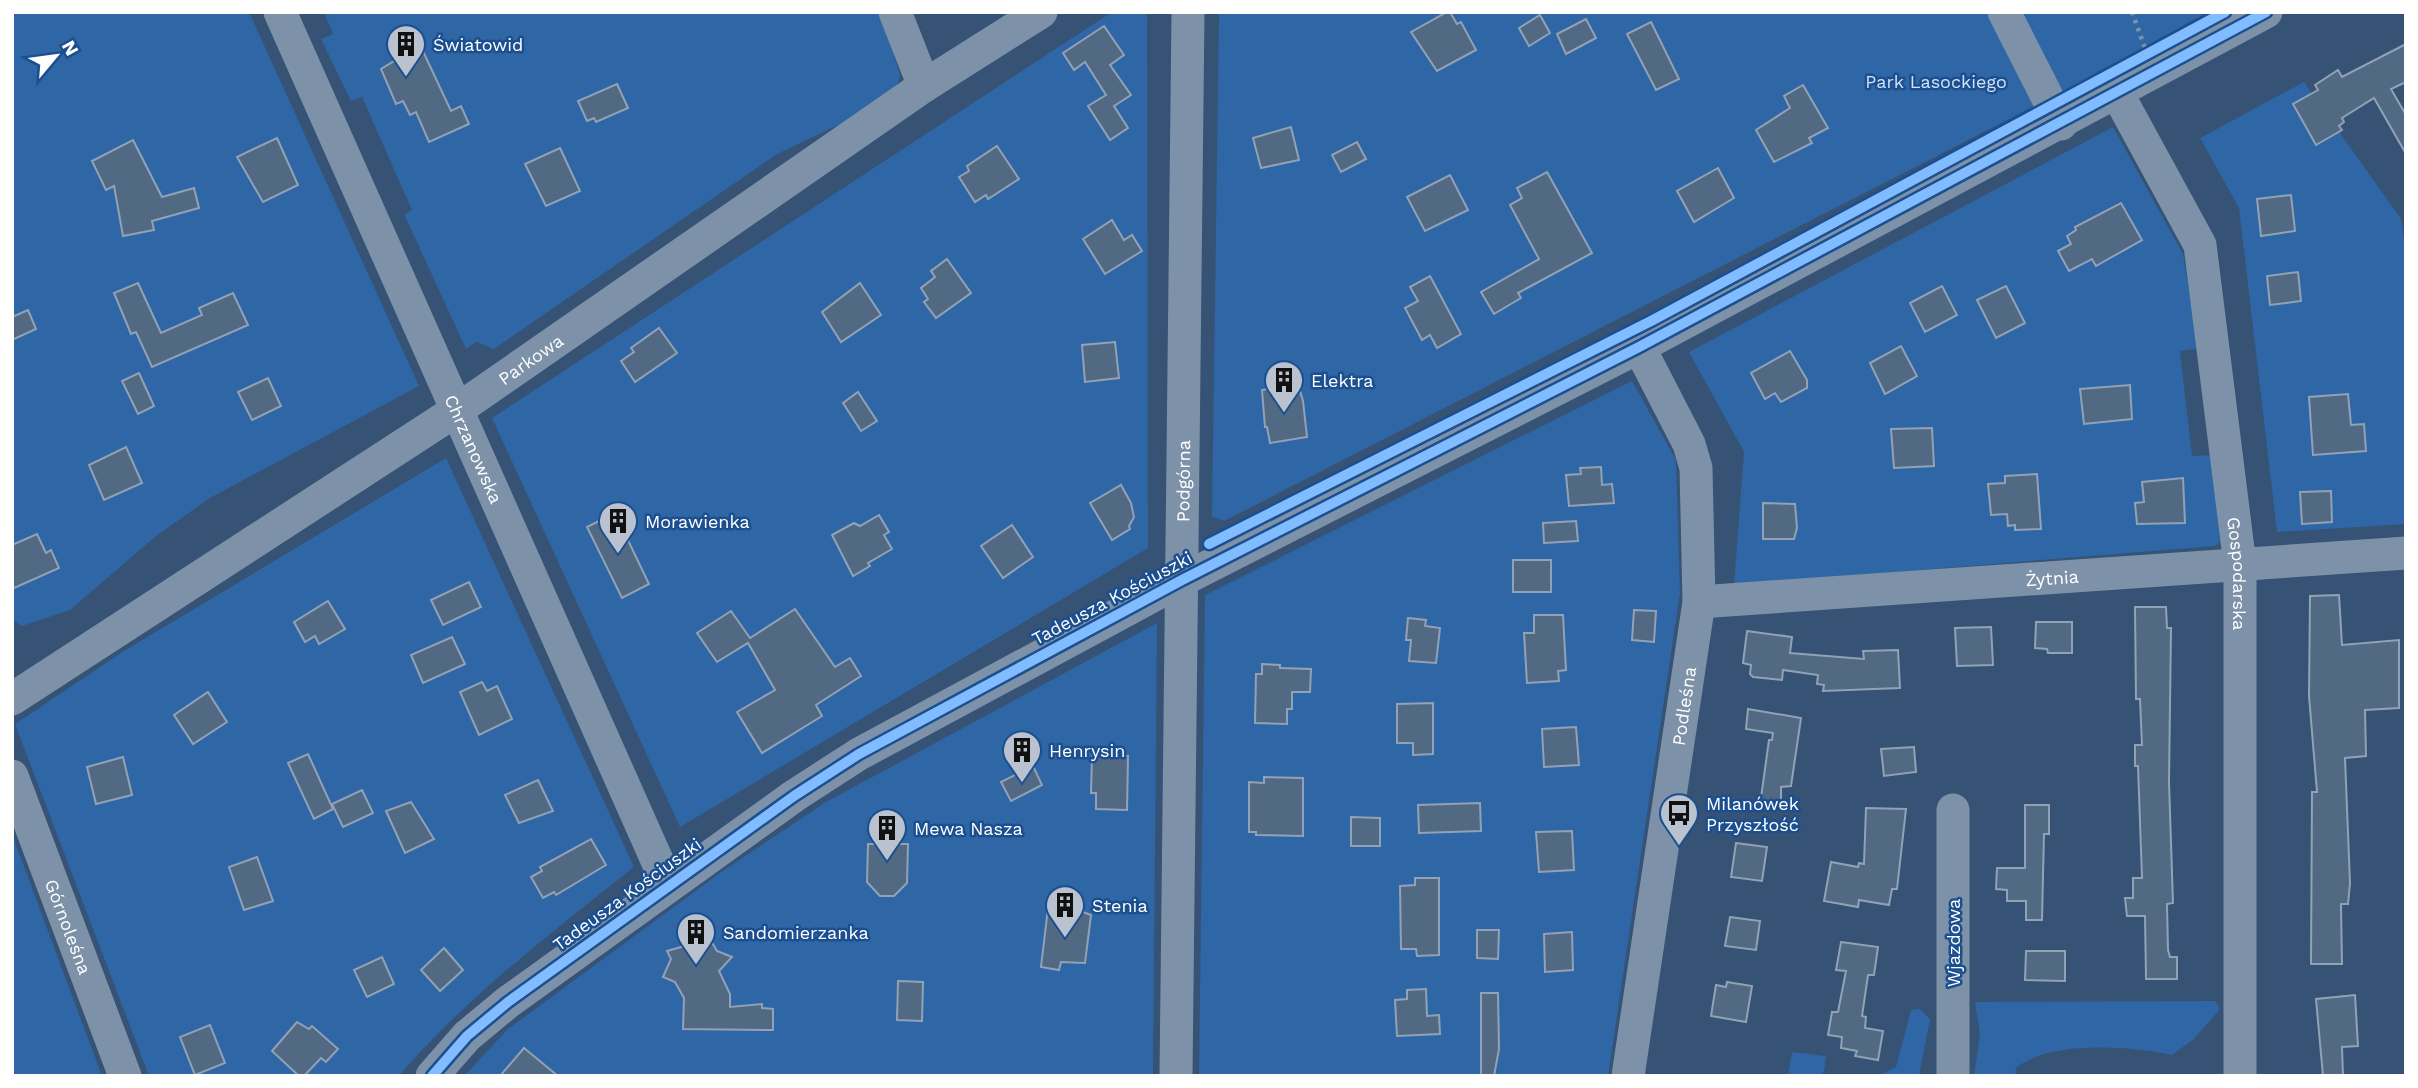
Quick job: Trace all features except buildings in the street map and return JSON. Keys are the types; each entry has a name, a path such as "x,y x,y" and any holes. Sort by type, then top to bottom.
{"street":[{"name":"Chrzanowska","path":"280,12 668,885"},
{"path":"895,12 924,86"},
{"name":"Parkowa","path":"12,699 457,410 924,86 1041,12"},
{"name":"Podgórna","path":"1176,1076 1188,12"},
{"path":"2004,12 2061,124"},
{"name":"Tadeusza Kościuszki","path":"432,1076 467,1037 508,1002 668,885 859,754 1182,580 1639,347 2061,124 2266,12"},
{"name":"Gospodarska","path":"2117,93 2200,245 2240,565 2240,1076"},
{"name":"Podleśna","path":"1628,1076 1699,602 1696,468 1689,444 1639,347"},
{"name":"Żytnia","path":"1699,602 2406,553"},
{"name":"Górnoleśna","path":"12,776 125,1076"},
{"name":"Wjazdowa","path":"1953,810 1953,1076"}],"path":[{"path":"2132,12 2148,54"}],"green space":[{"path":"12,12 249,12 419,386 210,498 156,536 70,610 22,626 12,619"},
{"path":"324,12 880,12 900,75 896,92 872,109 777,154 494,349 476,342 466,349 404,214 412,210 362,97 351,101 321,39 333,34"},
{"path":"1112,12 1147,12 1148,548 680,827 492,418"},
{"name":"Park Lasockiego","path":"1219,12 2208,12 2050,98 1224,521 1212,516"},
{"path":"2304,82 2401,219 2406,252 2406,524 2277,532 2239,208 2200,138"},
{"path":"2113,127 2183,254 2199,348 2180,351 2192,456 2211,455 2220,542 2215,546 1734,585 1744,452 1689,352"},
{"path":"1632,381 1676,460 1680,593 1608,1076 1199,1076 1205,595"},
{"path":"446,458 634,867 482,992 453,1018 399,1076 149,1076 15,724 124,651"},
{"path":"1157,623 1153,1076 464,1076 508,1029 720,873 826,802"},
{"path":"12,834 102,1076 12,1076"},
{"path":"2215,1001 2220,1009 2194,1039 2172,1055 2135,1049 2069,1049 2031,1059 2016,1068 2015,1076 1974,1076 1980,1034 1975,1002"},
{"path":"1920,1009 1930,1019 1919,1076 1878,1076 1896,1067 1911,1010"},
{"path":"1792,1052 1826,1056 1824,1072 1819,1076 1788,1076"}],"cycle path":[{"path":"1209,544 1653,320 2225,12"},
{"path":"432,1076 467,1036 508,1002 794,796 859,754 1182,580 1639,347 2266,12"}],"place":[{"name":"Światowid","path":"406,78"},
{"name":"Elektra","path":"1284,414"},
{"name":"Morawienka","path":"618,555"},
{"name":"Henrysin","path":"1022,784"},
{"name":"Milanówek Przyszłość","path":"1679,847"},
{"name":"Mewa Nasza","path":"887,862"},
{"name":"Stenia","path":"1065,939"},
{"name":"Sandomierzanka","path":"696,966"}]}
